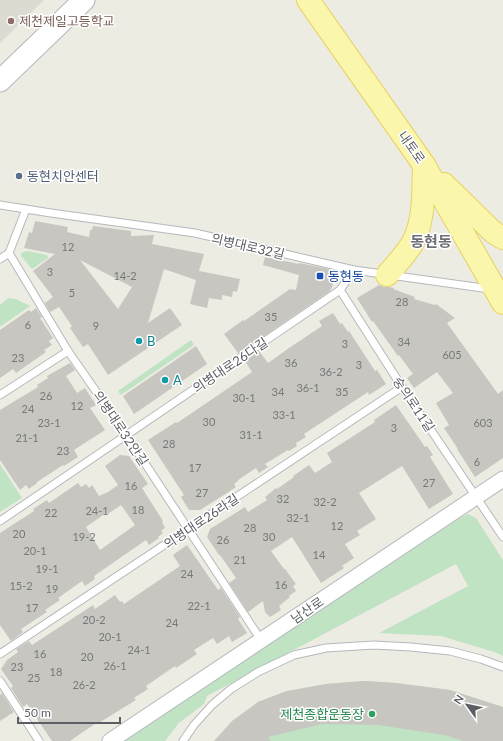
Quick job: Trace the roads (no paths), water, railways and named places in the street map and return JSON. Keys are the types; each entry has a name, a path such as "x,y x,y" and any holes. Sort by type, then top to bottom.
{"main road":[{"name":"내토로","path":"308,0 424,166 501,294"},
{"path":"424,166 493,232 503,238"},
{"path":"387,275 407,252 422,220 424,166"}],"street":[{"path":"0,81 84,0"},
{"name":"남산로","path":"110,741 503,479"}],"lane":[{"name":"의병대로32길","path":"0,205 194,233 354,270 501,294"},
{"path":"0,259 9,253 26,209"},
{"name":"의병대로32안길","path":"9,253 68,351 127,436 261,640"},
{"path":"340,290 354,270"},
{"name":"숭의로11길","path":"340,290 402,387 503,537"},
{"name":"의병대로26다길","path":"0,521 340,290"},
{"path":"0,395 68,351"},
{"name":"의병대로26라길","path":"0,654 402,387"},
{"path":"183,741 194,725 212,705 231,689 258,672 294,656 326,648 374,645 411,646 450,652 481,659 503,667"},
{"path":"0,682 39,741"}],"place":[{"name":"제천제일고등학교","path":"11,21"},
{"name":"동현치안센터","path":"19,176"},
{"name":"동현동","path":"320,276"},
{"name":"B","path":"139,341"},
{"name":"A","path":"165,380"},
{"name":"제천종합운동장","path":"372,714"}],"district":[{"name":"동현동","path":"431,242"}]}
